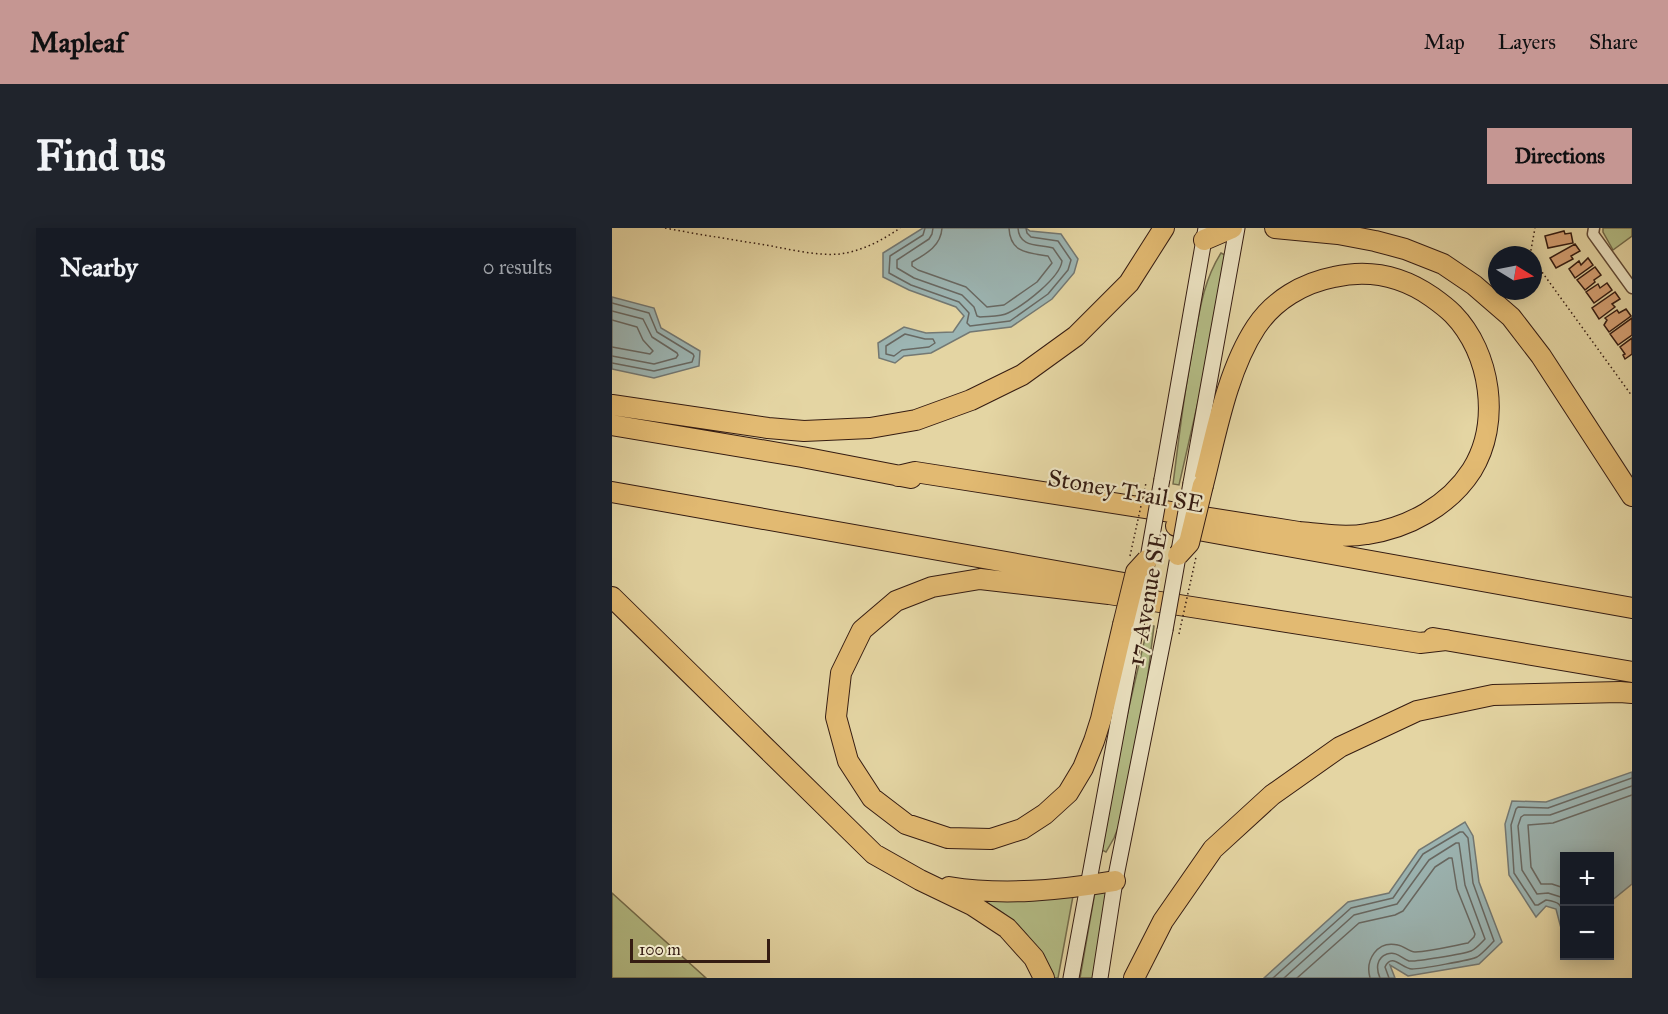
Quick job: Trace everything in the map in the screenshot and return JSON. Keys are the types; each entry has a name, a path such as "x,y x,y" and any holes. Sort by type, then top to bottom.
{"highway":[{"path":"612,405 768,428 804,431 870,428 916,420 971,400 1022,375 1076,336 1129,283 1164,228"},
{"path":"1205,234 1232,228"},
{"path":"1275,228 1338,234 1405,249 1443,264 1474,285 1511,317 1541,357 1632,496"},
{"path":"1351,228 1376,241"},
{"path":"898,476 915,472 1299,532 1366,534 1387,530 1426,514 1444,501 1460,486 1472,469 1481,449 1489,408 1488,388 1476,349 1453,314 1420,289 1401,279 1381,274 1361,273 1332,277 1304,286 1286,296 1270,309 1246,342 1231,379 1197,484 1189,543 1188,554"},
{"name":"Stoney Trail SE","path":"612,425 1632,608"},
{"path":"612,492 1632,672"},
{"path":"1148,560 1136,572 1129,626 1094,741 1083,768 1068,793 1045,814 1022,829 991,839 948,838 906,824 872,798 848,761 836,717 841,673 862,630 896,601 932,586 980,579 1109,594 1419,643 1446,640"},
{"path":"612,597 874,854 920,880 972,905 1007,928 1034,958 1044,978"},
{"path":"1134,978 1163,921 1213,849 1272,795 1340,747 1418,711 1493,695 1632,693"},
{"path":"920,880 980,891 1088,886 1115,881"}],"main road":[{"path":"1197,484 1237,228"},
{"name":"17 Avenue SE","path":"1148,560 1205,234"},
{"name":"17 Avenue SE","path":"1100,978 1115,881 1188,554"},
{"name":"17 Avenue SE","path":"1071,978 1088,886 1129,626"}],"street":[{"path":"1594,228 1593,234 1632,288"}],"path":[{"path":"665,228 825,254 841,254 857,250 884,239 900,228"},
{"path":"1532,246 1535,228"},
{"path":"1542,272 1632,396"},
{"path":"1128,565 1146,483"},
{"path":"1172,632 1188,554"}],"green space":[{"path":"1603,228 1632,228 1632,236 1613,250"},
{"path":"1221,253 1225,255 1201,389 1179,485 1173,484 1187,380 1200,310 1210,275"},
{"path":"1148,625 1154,626 1143,714 1122,818 1106,852 1102,850 1123,733"},
{"path":"1095,892 1109,892 1096,978 1080,978"},
{"path":"612,893 706,978 612,978"},
{"path":"1073,896 1058,978 1052,978 1040,954 1026,934 1010,918 987,903 988,899"}],"water":[{"path":"923,228 1026,228 1030,231 1061,234 1078,259 1074,273 1052,299 1011,327 970,332 931,353 904,356 895,363 879,358 878,343 904,327 926,333 953,332 964,316 956,307 909,290 883,277 883,253"},
{"path":"612,297 654,308 661,328 700,351 699,366 654,378 612,369"},
{"path":"1632,772 1632,884 1614,899 1614,852 1560,852 1560,924 1556,909 1546,906 1536,917 1509,875 1505,824 1512,801 1546,802"},
{"path":"1465,822 1473,836 1479,882 1502,942 1479,964 1408,976 1390,965 1395,978 1264,978 1348,902 1389,893 1419,850"}],"building":[{"path":"1564,231 1565,234 1571,233 1573,243 1548,248 1545,236"},
{"path":"1575,244 1580,251 1571,256 1573,259 1556,268 1550,258"},
{"path":"1588,258 1593,265 1575,278 1569,269 1579,261 1581,265"},
{"path":"1595,267 1601,275 1585,290 1577,280"},
{"path":"1607,283 1612,290 1594,303 1586,292 1598,284 1600,288"},
{"path":"1615,292 1620,299 1612,304 1615,307 1599,319 1592,308"},
{"path":"1626,309 1631,316 1609,332 1604,325 1607,320 1605,318 1617,310 1619,313"},
{"path":"1632,318 1632,335 1618,345 1610,334"},
{"path":"1632,338 1632,354 1625,359 1623,355 1625,354 1620,347"}]}
